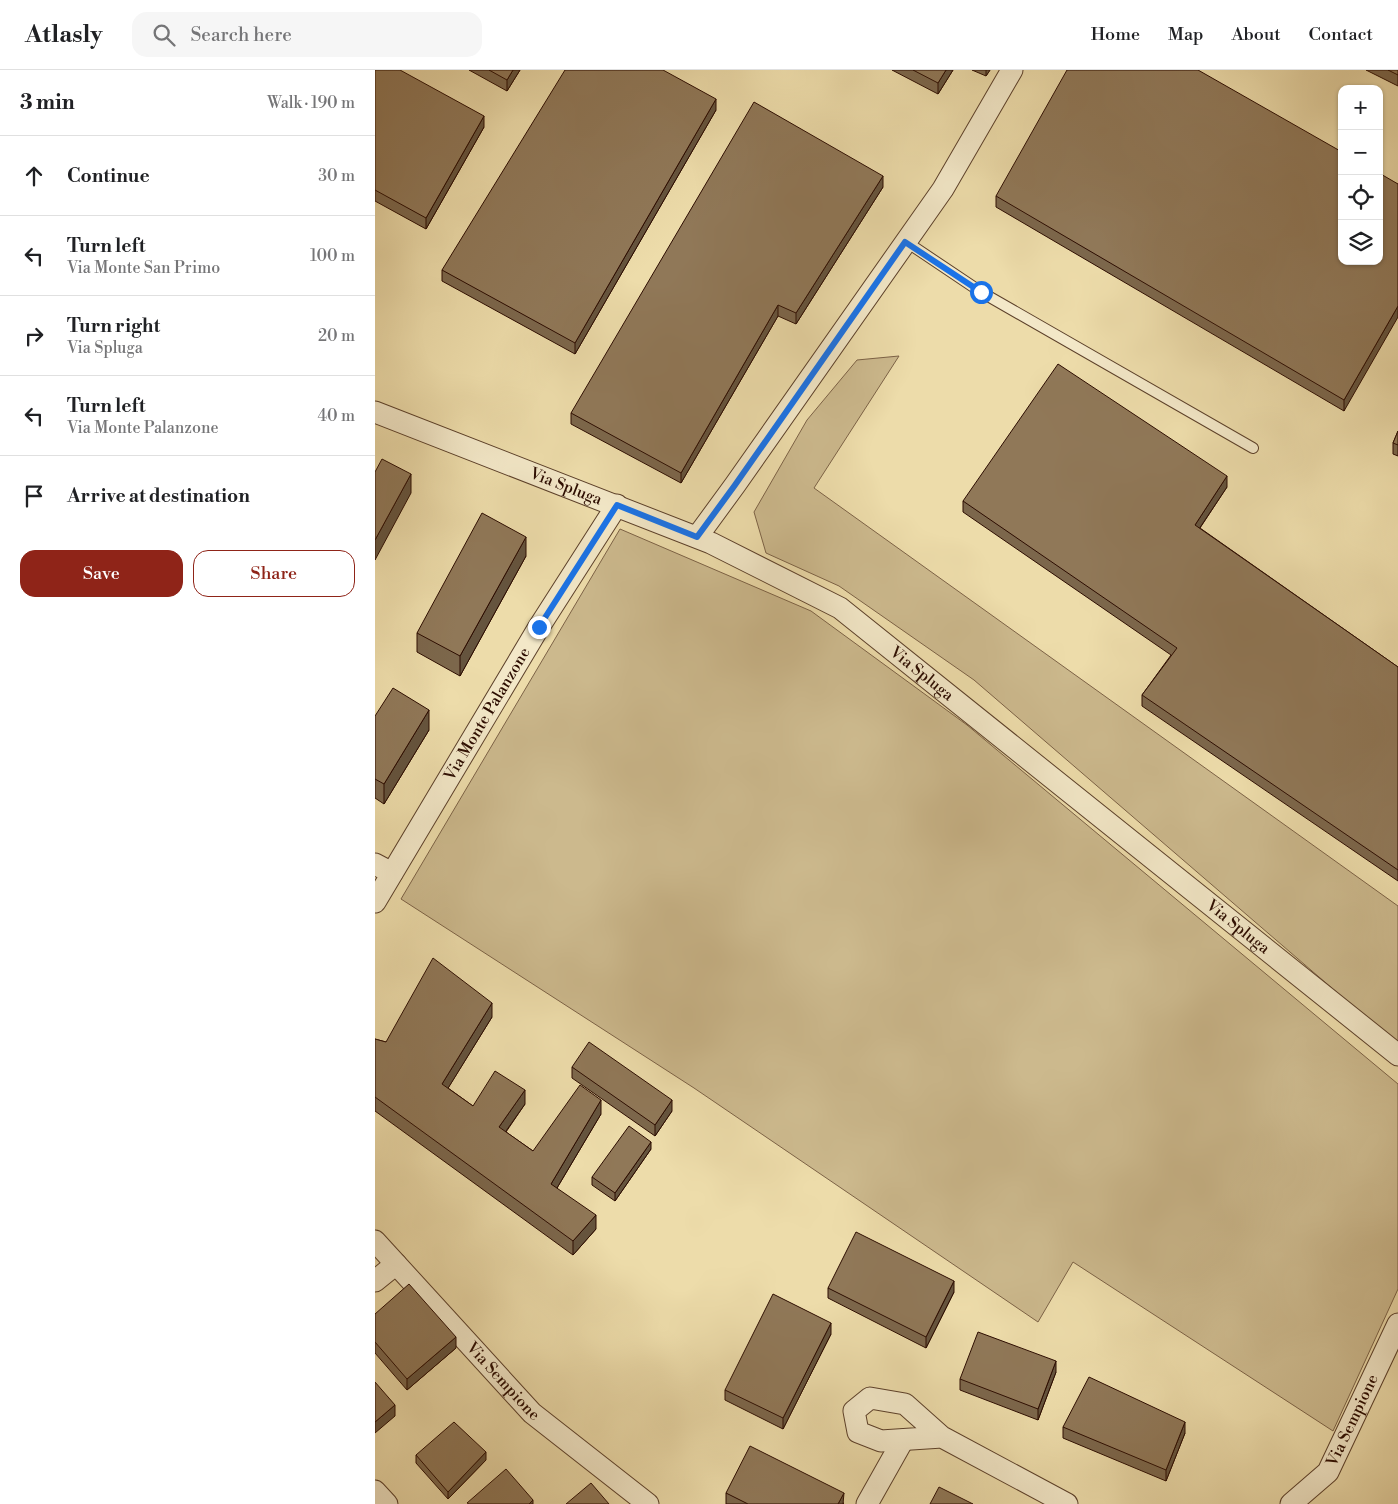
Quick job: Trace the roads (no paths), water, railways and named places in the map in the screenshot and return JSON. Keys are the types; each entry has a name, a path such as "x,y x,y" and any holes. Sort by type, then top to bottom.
{"street":[{"path":"697,537 943,189 1011,70"},
{"name":"Via Spluga","path":"375,412 697,537 840,608 1398,1055"},
{"name":"Via Monte Palanzone","path":"375,902 383,868 617,505"},
{"name":"Via Sempione","path":"375,1241 532,1413 648,1504"},
{"path":"375,1281 396,1264"},
{"name":"Via Sempione","path":"1291,1504 1328,1472 1398,1324"},
{"path":"942,1437 881,1441 858,1432 854,1411 870,1398 905,1404 942,1437 1067,1504"},
{"path":"867,1504 903,1440"},
{"path":"375,1491 387,1504"}],"lane":[{"path":"905,242 981,292 1253,448"}]}
